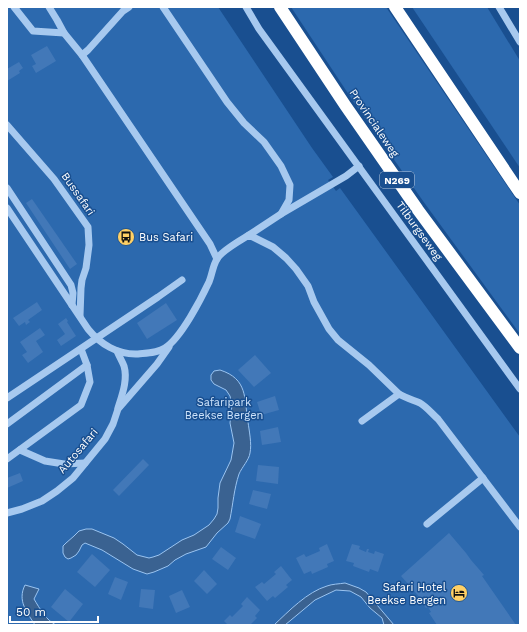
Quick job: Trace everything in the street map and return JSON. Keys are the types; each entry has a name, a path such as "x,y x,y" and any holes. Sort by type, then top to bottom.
{"highway":[{"name":"Provincialeweg","path":"280,7 418,210 520,348"},
{"path":"395,7 520,193"}],"street":[{"path":"14,7 33,31 64,33"},
{"path":"48,7 64,33 82,55 210,244 217,259 222,253 281,214 346,176 359,166"},
{"path":"82,55 122,11 129,7"},
{"path":"162,7 227,102 244,123 264,142 281,166 290,185 289,200 281,214"},
{"name":"Tilburgseweg","path":"246,7 259,29 520,389"},
{"path":"499,7 520,42"},
{"name":"Bussafari","path":"7,125 54,179 88,227 89,245 86,268 82,280 80,316"},
{"path":"7,188 71,285 73,293 72,305"},
{"path":"7,208 96,338 117,351 132,354 151,353 166,347 174,341"},
{"path":"249,235 273,247 296,269 308,286 314,302 329,329 338,340 399,394 420,403 438,419 520,527"},
{"name":"Autosafari","path":"7,513 42,501 57,491 73,478 105,440 118,409 157,364 201,301 217,259"},
{"path":"7,398 182,280"},
{"path":"7,459 81,406 90,382 88,365 81,349"},
{"path":"117,351 126,374 118,409"},
{"path":"7,424 88,365"},
{"path":"362,421 399,394"},
{"path":"20,450 44,461 64,464 85,463"},
{"path":"427,524 483,478"}],"green space":[{"name":"Safaripark Beekse Bergen","path":"7,7 218,7 333,177 328,180 336,191 340,188 520,437 520,625 7,625"},
{"path":"291,7 386,7 520,205 520,334 423,201 353,101"},
{"path":"412,7 487,7 520,61 520,168"}],"shaded area":[{"path":"220,370 236,379 243,390 251,441 249,456 239,474 228,523 217,533 206,547 186,554 168,566 147,574 133,569 102,550 85,543 76,555 68,559 65,557 63,553 63,546 79,531 86,529 92,529 114,538 137,555 149,558 159,555 182,540 194,535 209,525 214,519 218,508 220,483 231,460 234,443 230,423 232,405 230,396 226,390 214,384 211,380 211,375 214,371"},
{"path":"345,583 366,592 394,625 384,625 382,618 370,608 361,597 350,591 336,590 315,600 285,625 274,625 305,597 329,585"},
{"path":"25,585 39,589 34,599 46,617 56,625 35,625 24,606 22,596"}],"building":[{"path":"47,46 56,61 36,73 32,66 36,64 31,55"},
{"path":"19,62 23,68 19,71 20,73 7,81 7,69"},
{"path":"32,199 77,264 70,269 26,203"},
{"path":"37,302 42,310 28,320 30,322 26,325 25,322 19,326 13,318"},
{"path":"166,303 177,320 147,339 137,323"},
{"path":"66,318 76,336 61,346 57,340 65,334 58,324"},
{"path":"40,328 45,335 36,341 43,352 28,363 22,355 27,352 20,342"},
{"path":"255,355 271,373 254,387 238,370"},
{"path":"275,396 279,410 261,415 257,402"},
{"path":"278,427 281,442 262,445 260,431"},
{"path":"143,459 149,465 119,496 113,490"},
{"path":"258,465 279,467 278,484 256,481"},
{"path":"20,473 23,481 7,488 7,478"},
{"path":"253,490 271,494 267,509 249,504"},
{"path":"240,516 261,524 255,539 235,532"},
{"path":"449,533 484,575 482,576 516,625 437,625 429,613 431,612 428,607 426,608 420,601 422,600 401,576"},
{"path":"327,544 334,561 327,564 328,567 312,574 311,571 304,574 296,558 304,554 306,557 320,551 319,548"},
{"path":"352,544 360,546 359,549 366,552 367,549 369,549 368,552 374,554 375,551 384,554 378,572 370,569 369,572 353,566 354,563 346,561"},
{"path":"221,547 236,558 228,570 212,559"},
{"path":"92,554 110,570 95,587 77,572"},
{"path":"281,566 292,580 286,585 288,587 275,598 273,596 267,601 255,587 262,582 264,584 276,574 274,572"},
{"path":"204,570 217,584 207,594 194,581"},
{"path":"115,577 128,582 121,600 108,594"},
{"path":"65,589 83,604 69,622 51,607"},
{"path":"141,589 155,590 153,609 139,607"},
{"path":"182,590 190,607 176,613 169,596"},
{"path":"247,597 260,610 255,616 257,618 250,625 228,625 224,621 230,615 232,617 243,606 241,604"}],"place":[{"name":"Bus Safari","path":"126,237"},
{"name":"Safari Hotel Beekse Bergen","path":"459,593"}]}
